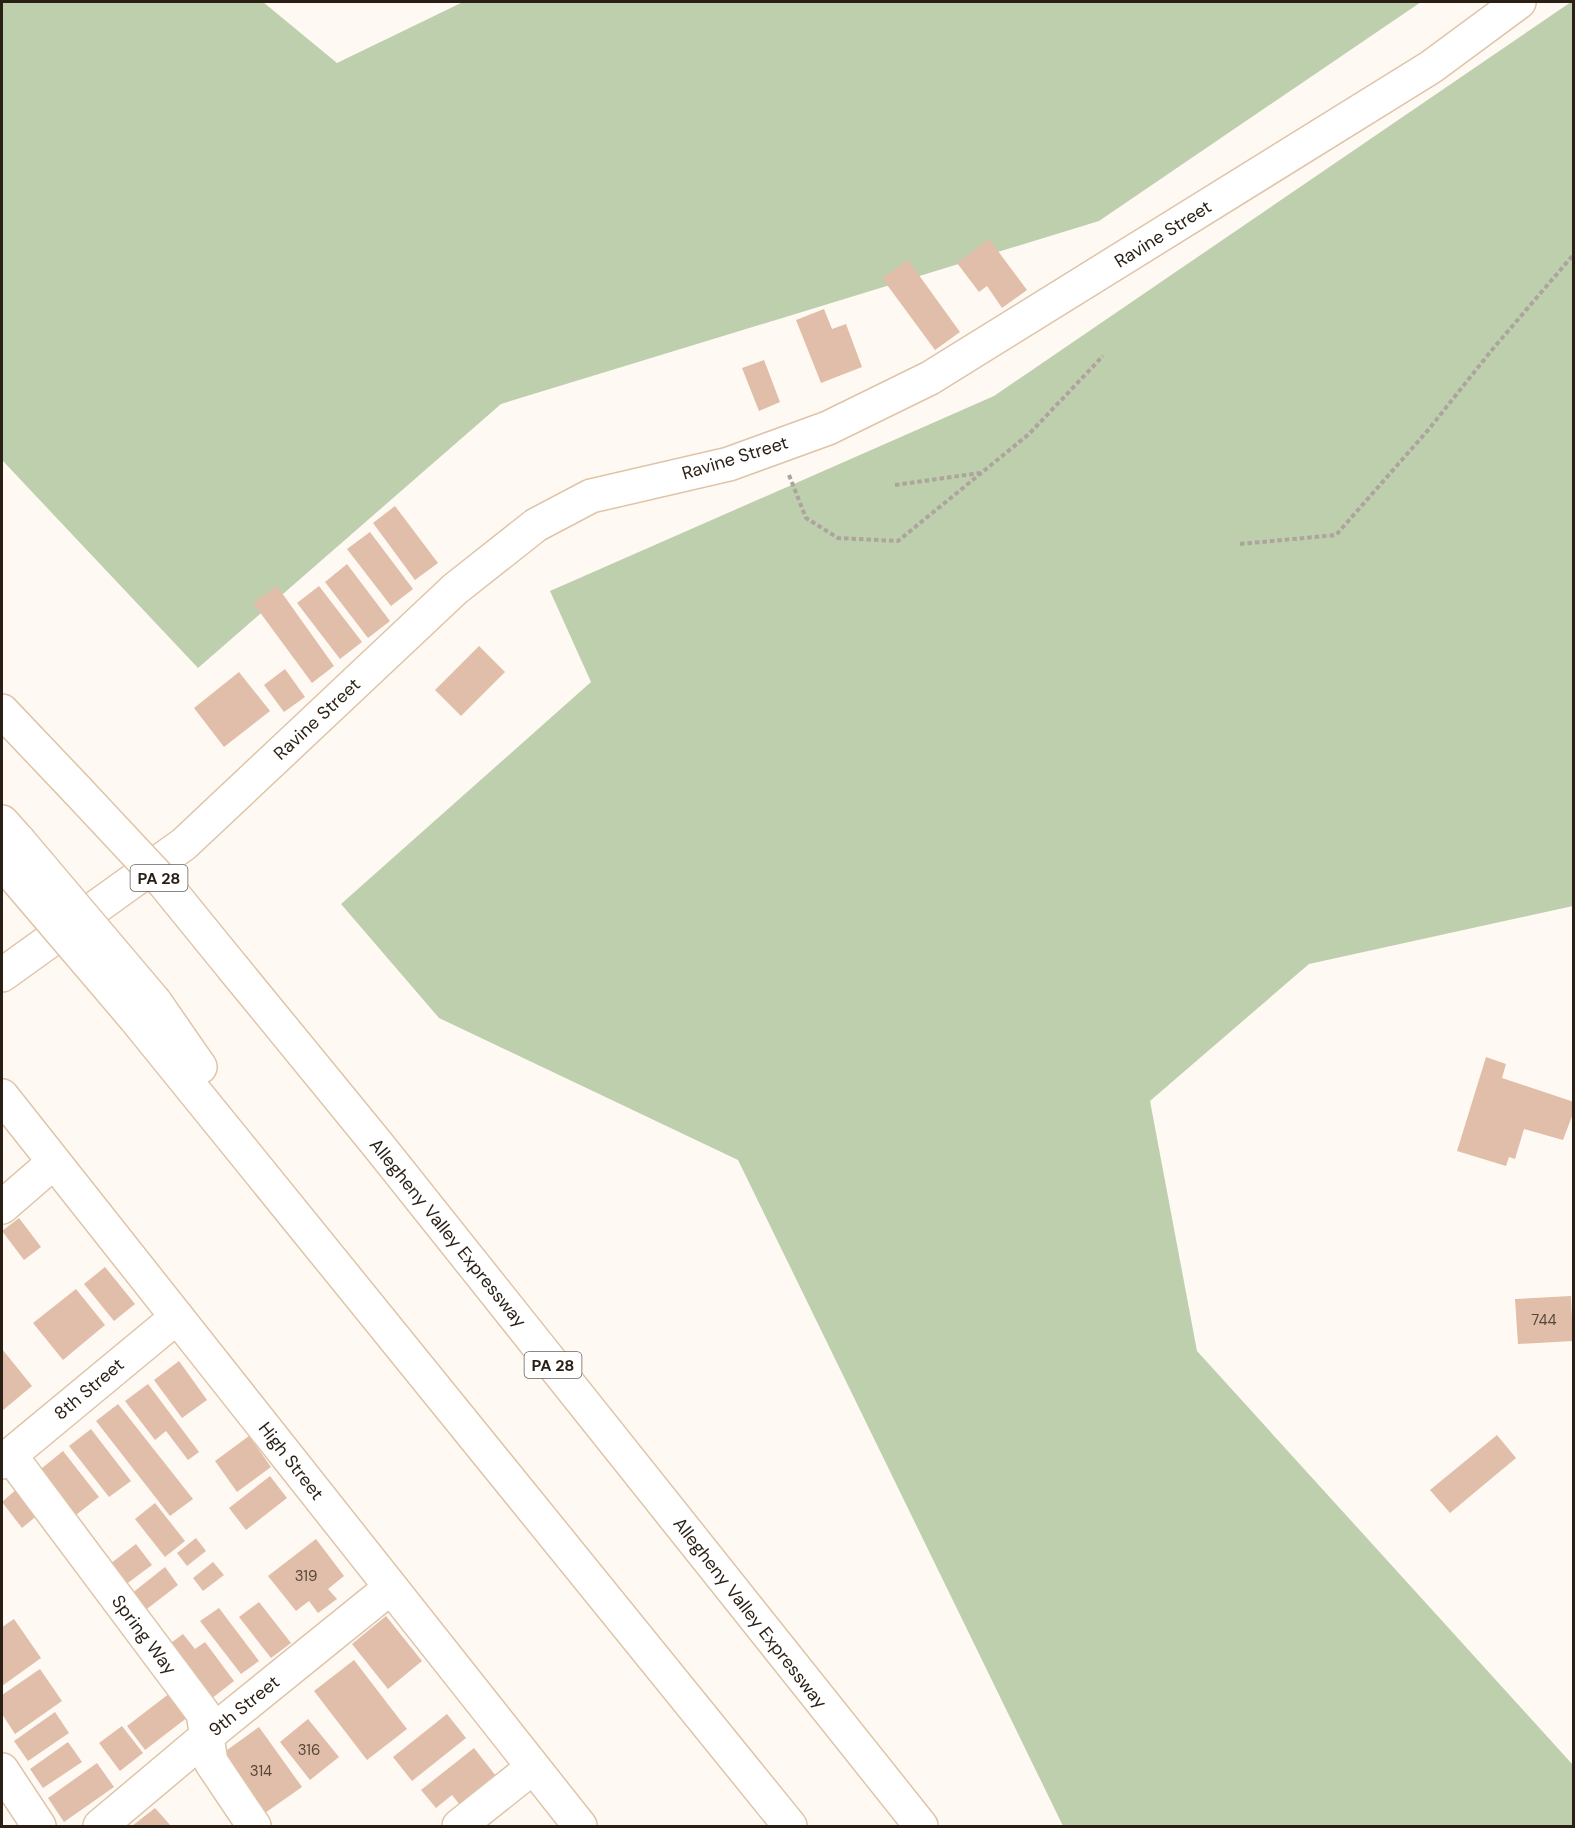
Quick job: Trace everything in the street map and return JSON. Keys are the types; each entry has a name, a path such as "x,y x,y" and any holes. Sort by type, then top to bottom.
{"main road":[{"name":"Ravine Street","path":"2,975 184,844 455,589 536,525 591,496 729,464 778,447 828,428 930,378 1431,67 1519,2"},
{"name":"Allegheny Valley Expressway","path":"2,711 164,883 378,1145 921,1827"},
{"path":"7,842 145,1010 340,1272 790,1827"},
{"name":"High Street","path":"2,1096 580,1827"},
{"path":"2,1207 54,1162"},
{"name":"8th Street","path":"6,1458 177,1317"},
{"name":"Spring Way","path":"6,1458 203,1713 211,1762 254,1827"},
{"name":"9th Street","path":"100,1827 207,1736 390,1588"},
{"path":"459,1827 532,1768"},
{"path":"2,1770 39,1827"}],"path":[{"path":"1240,544 1336,536 1429,429 1491,351 1574,254"},
{"path":"778,447 806,518 838,538 898,541 1029,434 1103,356"},
{"path":"895,485 982,472"}],"green space":[{"path":"2,2 263,2 337,63 463,2 1421,2 1099,221 501,404 198,668 2,460"},
{"path":"1574,2 1573,906 1309,964 1150,1101 1197,1351 1573,1765 1573,1826 1063,1826 738,1160 439,1018 341,904 591,682 550,591 994,396"}],"building":[{"path":"989,239 1027,290 1002,308 987,286 979,292 957,263"},
{"path":"908,260 960,332 935,350 882,278"},
{"path":"824,309 832,329 846,324 862,367 821,383 796,320"},
{"path":"764,360 780,402 759,411 742,368"},
{"path":"395,506 438,563 415,580 373,523"},
{"path":"370,532 413,589 391,606 347,549"},
{"path":"347,564 390,621 368,638 325,582"},
{"path":"277,586 334,666 312,683 253,603"},
{"path":"319,586 362,642 340,659 297,603"},
{"path":"479,646 505,672 461,716 435,690"},
{"path":"285,669 305,697 284,712 264,685"},
{"path":"239,672 270,711 224,747 194,708"},
{"path":"1486,1057 1506,1064 1502,1078 1574,1102 1574,1111 1563,1140 1524,1129 1515,1159 1509,1157 1506,1166 1457,1151"},
{"path":"19,1218 41,1247 24,1260 2,1231"},
{"path":"105,1267 135,1304 114,1321 84,1284"},
{"path":"76,1289 105,1325 63,1360 33,1323"},
{"path":"1571,1296 1573,1341 1518,1344 1515,1299"},
{"path":"2,1349 32,1386 2,1411"},
{"path":"179,1361 207,1400 182,1418 154,1380"},
{"path":"148,1384 199,1452 188,1460 166,1431 155,1440 125,1401"},
{"path":"118,1404 193,1499 170,1516 96,1421"},
{"path":"91,1429 131,1481 109,1497 69,1446"},
{"path":"1497,1435 1516,1458 1450,1513 1430,1490"},
{"path":"249,1436 271,1467 237,1492 215,1461"},
{"path":"63,1451 99,1497 72,1518 36,1473"},
{"path":"270,1476 287,1498 246,1530 229,1508"},
{"path":"18,1488 39,1514 22,1528 2,1502"},
{"path":"155,1503 185,1541 165,1557 135,1519"},
{"path":"196,1538 206,1551 187,1566 177,1553"},
{"path":"316,1539 344,1576 328,1589 337,1599 318,1613 309,1601 296,1611 268,1576"},
{"path":"136,1544 152,1565 121,1588 106,1567"},
{"path":"213,1562 224,1575 203,1591 193,1578"},
{"path":"165,1567 178,1585 139,1615 126,1598"},
{"path":"259,1602 291,1643 271,1658 239,1617"},
{"path":"219,1608 259,1661 241,1674 200,1621"},
{"path":"386,1616 422,1661 388,1689 352,1644"},
{"path":"14,1619 41,1658 2,1686 2,1627"},
{"path":"183,1634 195,1649 205,1642 234,1681 206,1703 164,1648"},
{"path":"354,1660 407,1729 367,1760 314,1691"},
{"path":"40,1669 62,1701 15,1734 2,1714 2,1695"},
{"path":"170,1693 188,1717 145,1750 127,1726"},
{"path":"55,1712 69,1733 28,1761 14,1741"},
{"path":"447,1714 466,1738 412,1781 393,1757"},
{"path":"308,1719 339,1757 310,1780 280,1742"},
{"path":"122,1726 143,1753 120,1771 99,1743"},
{"path":"259,1727 302,1787 262,1815 220,1755"},
{"path":"68,1742 82,1762 43,1788 30,1769"},
{"path":"474,1748 496,1776 460,1805 452,1795 436,1808 421,1790"},
{"path":"97,1763 114,1787 64,1822 48,1798"},
{"path":"155,1808 171,1826 132,1826"}]}
